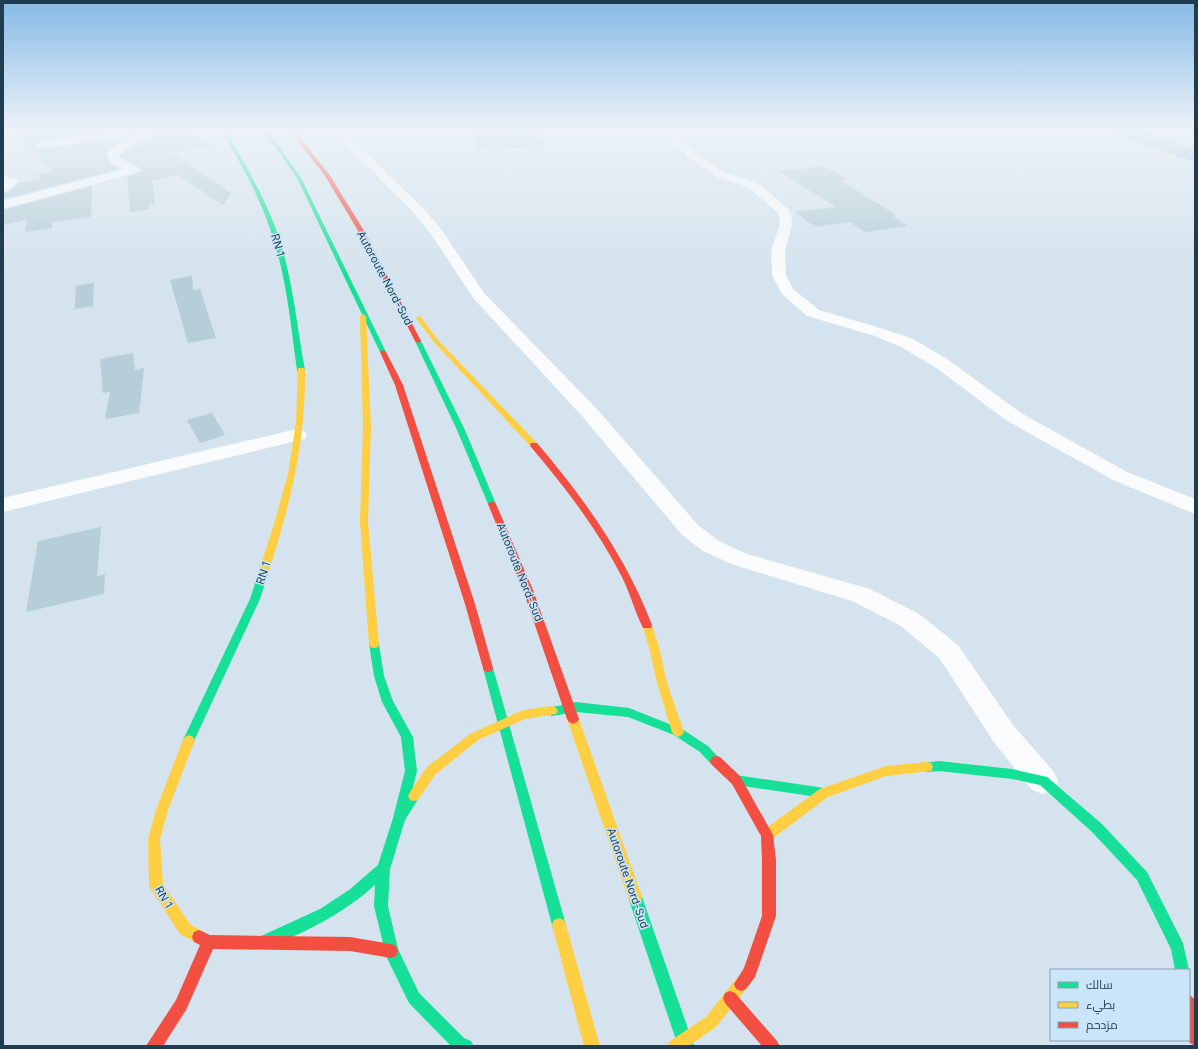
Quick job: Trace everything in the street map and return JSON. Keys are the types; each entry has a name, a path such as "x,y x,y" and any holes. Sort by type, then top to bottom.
{"main road":[{"name":"RN 1","path":"250,177 265,208 277,241 286,274 300,359 302,391 296,455 282,516 254,599 184,752 163,807 154,839 156,886 185,929 209,942 261,944 350,944 391,951"},
{"path":"298,177 399,385 470,604 592,1046"},
{"name":"Autoroute Nord-Sud","path":"329,177 360,229 428,360 454,416 528,590 686,1046"},
{"path":"397,300 422,320 436,341 548,461 599,530 627,578 642,610 654,647 662,683 678,732"},
{"path":"363,308 367,427 364,522 373,638 379,676 388,702 407,737 411,772 399,818 383,868 381,906 391,951 414,998 459,1043 466,1046"},
{"path":"399,818 431,771 474,737 523,715 576,707 628,713 678,732 704,749 736,780 767,835 769,860 769,916 750,972 712,1022 676,1046"},
{"path":"767,835 824,793 886,771 939,766 1012,774 1043,781 1097,828 1142,876 1178,948 1182,969"},
{"path":"736,780 824,793"},
{"name":"RN 1","path":"261,944 325,914 354,895 383,868"},
{"path":"154,1046 181,1005 209,942"},
{"path":"730,998 772,1046"},
{"path":"1190,1008 1195,1038"}],"street":[{"path":"3,205 108,177"},
{"path":"384,177 417,209 436,232 479,296 589,412 690,530 711,546 740,559 861,595 910,620 949,652 1003,733 1043,781"},
{"path":"727,177 746,183 758,189 785,213 786,225 778,251 779,275 787,291 813,313 881,333 907,343 941,363 1014,417 1120,476 1195,507"},
{"path":"3,179 13,181 3,188"},
{"path":"3,505 297,435"}],"building":[{"path":"40,177 89,177 3,199 3,193 8,192 19,183 41,178"},
{"path":"127,177 170,177 152,181 155,204 149,205 149,209 130,212"},
{"path":"181,177 208,177 231,193 223,205"},
{"path":"788,177 844,177 848,179 840,180 896,215 893,216 908,226 865,232 850,222 815,227 795,212 836,207"},
{"path":"92,186 91,217 52,222 52,228 25,232 27,220 3,225 3,210"},
{"path":"192,276 193,290 200,289 216,338 188,343 170,280"},
{"path":"94,283 93,306 75,309 76,286"},
{"path":"133,353 135,370 144,368 139,413 105,419 110,392 103,393 100,359"},
{"path":"212,413 225,435 200,443 187,420"},
{"path":"101,527 97,576 105,574 104,594 26,612 38,541"}],"traffic: fast":[{"path":"250,177 265,208 277,241 285,274 301,370"},
{"path":"298,177 383,352"},
{"path":"418,341 461,430 492,504"},
{"path":"189,740 255,599 263,574"},
{"path":"374,644 379,676 388,702 407,737 411,771 399,818"},
{"path":"488,668 559,925"},
{"path":"552,711 576,707 629,713 678,732 704,749 716,761"},
{"path":"927,767 939,766 1012,774 1043,781 1097,828 1142,876 1178,948 1182,969"},
{"path":"736,780 824,793"},
{"path":"414,796 399,818 383,869 381,906 391,951 414,998 459,1043 466,1046"},
{"path":"266,941 325,914 354,895 383,869"},
{"path":"635,897 686,1046"}],"traffic: slow":[{"path":"363,316 367,427 364,522 374,644"},
{"path":"419,318 436,341 534,445"},
{"path":"263,574 286,499 297,448 300,422 301,370"},
{"path":"647,625 654,647 662,683 678,732"},
{"path":"414,796 431,771 474,737 523,715 552,711"},
{"path":"573,719 635,897"},
{"path":"189,740 163,807 154,839 156,886 185,929 199,937"},
{"path":"767,835 824,793 886,771 927,767"},
{"path":"559,925 592,1046"},
{"path":"675,1046 711,1022 741,984"}],"traffic: jam":[{"path":"328,177 360,229 418,341"},
{"path":"383,352 399,385 470,604 488,668"},
{"path":"534,445 567,485 599,530 627,578 647,625"},
{"path":"492,504 528,590 573,719"},
{"path":"716,761 736,780 767,835 769,860 769,916 750,972 741,984"},
{"path":"199,937 209,942 350,944 391,951"},
{"path":"154,1046 181,1005 209,942"},
{"path":"730,998 772,1046"},
{"path":"1190,1008 1195,1038"}]}
